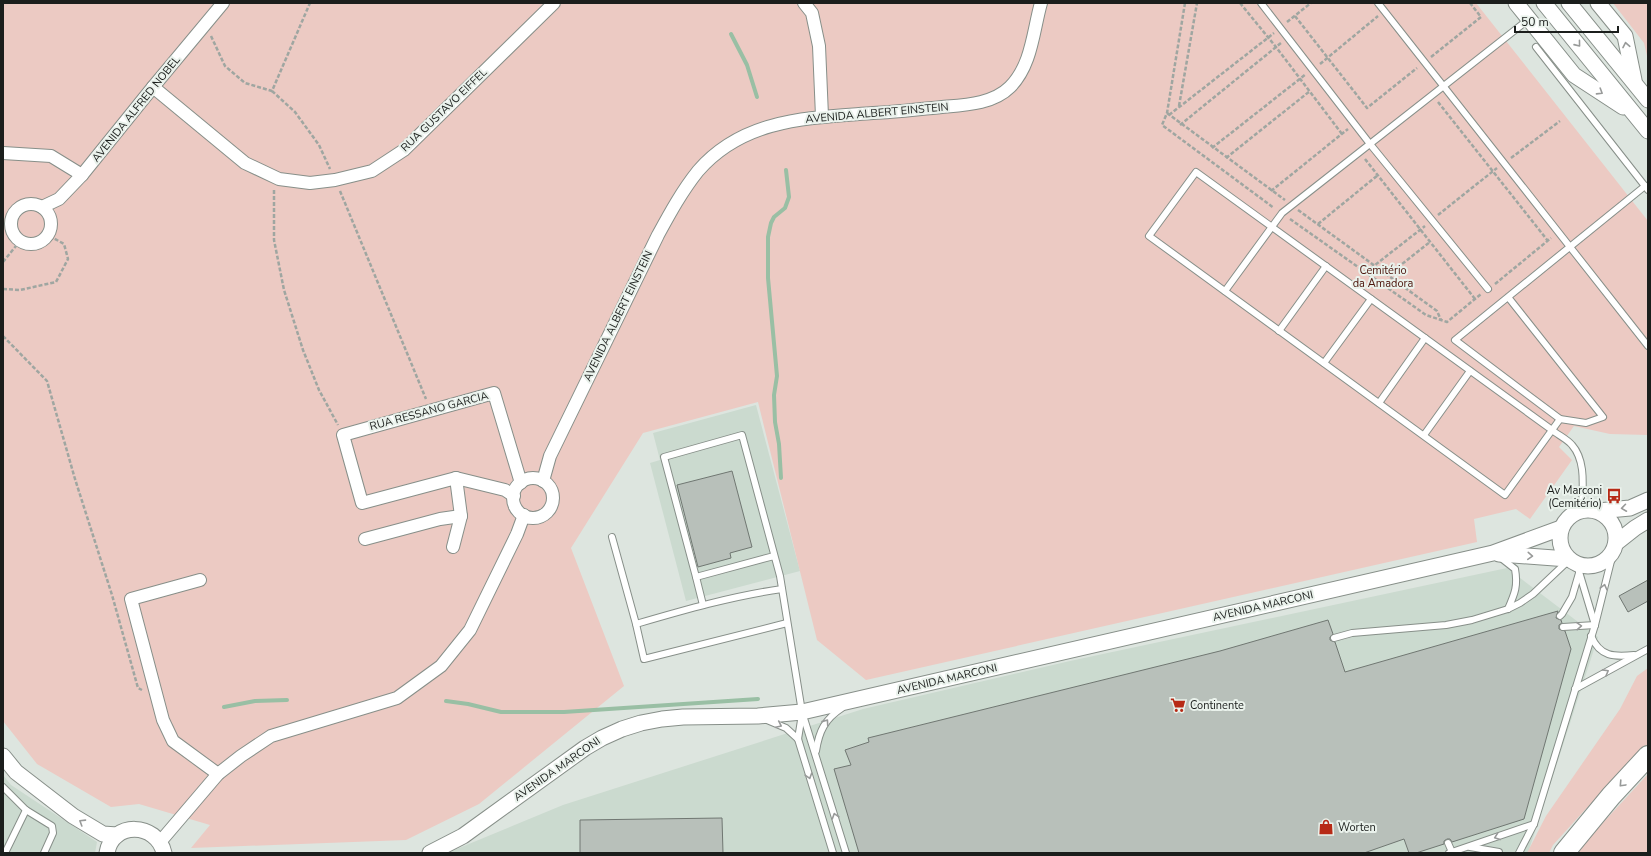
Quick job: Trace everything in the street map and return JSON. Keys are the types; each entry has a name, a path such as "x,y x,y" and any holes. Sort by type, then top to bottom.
{"highway":[{"path":"1564,853 1611,796 1648,756"}],"street":[{"name":"AVENIDA ALFRED NOBEL","path":"42,207 59,199 82,175 223,3"},
{"name":"RUA GUSTAVO EIFFEL","path":"153,87 245,163 279,179 310,183 335,180 372,171 404,150 554,3"},
{"path":"804,3 812,14 819,46 822,116"},
{"name":"AVENIDA ALBERT EINSTEIN","path":"543,481 550,456 658,235 673,207 699,170 719,152 749,134 779,124 822,116 959,105 986,100 1000,95 1010,87 1026,63 1041,3"},
{"path":"1516,3 1529,19 1569,79 1634,114"},
{"path":"1544,3 1648,131"},
{"path":"1569,3 1648,100"},
{"path":"1598,3 1625,36 1634,83"},
{"path":"3,153 51,156 82,175"},
{"path":"36,204 42,207 47,211 52,223 48,235 38,243 26,244 20,241 11,230 12,216 22,205 36,204"},
{"name":"RUA RESSANO GARCIA","path":"343,435 494,393 521,483"},
{"path":"343,435 362,503 456,478 505,490 514,496"},
{"path":"453,547 461,516 456,478"},
{"path":"532,478 543,481 552,490 553,502 551,508 547,513 536,518 524,515 516,507 514,496 518,486 532,478"},
{"path":"1648,500 1630,508 1598,512 1582,510 1573,514 1566,520 1561,528 1559,536 1562,552 1573,564 1586,567 1595,566 1610,556 1615,546 1635,528 1648,520"},
{"path":"1598,512 1605,516 1615,529 1615,546"},
{"path":"107,853 112,841 118,835 126,830 135,829 149,832 164,850 218,774 241,756 271,736 397,698 441,666 470,630 517,534 524,515"},
{"path":"365,539 440,519 461,516"},
{"name":"AVENIDA MARCONI","path":"430,853 463,836 585,748 602,738 641,722 683,717 758,716 802,712 1493,554 1561,528"},
{"name":"AVENIDA MARCONI","path":"1493,554 1573,564"},
{"path":"200,580 131,599 162,720 173,741 218,774"},
{"path":"3,756 16,772 73,816 103,834 118,835"}],"lane":[{"path":"1261,3 1370,144 1488,289"},
{"path":"1378,3 1648,346"},
{"path":"1225,291 1282,213 1529,19"},
{"path":"1508,297 1604,417 1586,423 1560,419 1455,340 1508,297 1570,247 1647,188 1569,79 1536,47"},
{"path":"1560,419 1552,430 1505,495 1149,236 1196,172 1552,430 1572,446 1579,456 1582,472 1582,510"},
{"path":"1279,331 1326,266"},
{"path":"1324,364 1371,299"},
{"path":"1379,403 1425,338"},
{"path":"1424,436 1470,371"},
{"path":"703,605 664,456 742,435 782,589 802,712 846,853"},
{"path":"612,537 644,659 787,623"},
{"path":"1519,853 1534,824 1595,625 1615,546"},
{"path":"1493,554 1506,561 1515,569 1517,581 1515,592 1508,609"},
{"path":"696,577 774,556"},
{"path":"1573,564 1595,625"},
{"path":"1334,638 1352,633 1472,620 1508,609 1533,594 1573,564"},
{"path":"1560,616 1572,597 1573,564"},
{"path":"636,624 703,605 760,592 782,589"},
{"path":"1563,627 1595,625"},
{"path":"1591,636 1594,643 1600,650 1608,655 1638,655"},
{"path":"1575,689 1648,649"},
{"path":"815,752 819,733 826,721 851,701"},
{"path":"802,712 798,739 833,853"},
{"path":"758,716 786,728 798,739"},
{"path":"3,787 26,810 52,826 53,833 44,853"},
{"path":"5,853 26,810"},
{"path":"1448,843 1451,853 1534,824"},
{"path":"1469,847 1499,853"}],"path":[{"path":"272,91 310,3"},
{"path":"1185,3 1168,114 1162,125 1282,213 1426,315 1447,322 1558,232"},
{"path":"1179,106 1197,3"},
{"path":"1240,3 1276,47 1342,134"},
{"path":"1168,114 1268,38 1311,3"},
{"path":"1295,16 1367,108 1481,17 1470,3"},
{"path":"205,24 225,66 245,83 272,91 295,112 319,145 431,410"},
{"path":"1180,124 1288,37"},
{"path":"1226,158 1310,91"},
{"path":"1432,95 1548,241"},
{"path":"1168,114 1226,158 1388,274 1437,311 1442,320"},
{"path":"1366,272 1504,163 1560,121"},
{"path":"1271,190 1355,124"},
{"path":"1360,152 1475,299"},
{"path":"1318,224 1378,175"},
{"path":"274,177 274,240 284,290 303,350 319,390 343,435"},
{"path":"3,289 20,290 56,282 68,259 64,244 48,235"},
{"path":"3,262 20,241"},
{"path":"1388,274 1430,242"},
{"path":"3,336 47,381 75,479 112,595 138,688 156,695"}],"shaded area":[{"path":"756,405 800,571 686,601 650,463 660,460 653,433"},
{"path":"1507,568 1598,637 1528,853 447,853 563,805 863,709 1070,661"},
{"path":"3,775 11,785 97,842 95,853 3,853"}],"green space":[{"name":"Cemitério da Amadora","path":"3,3 1476,3 1648,221 1648,435 1610,434 1574,426 1559,447 1572,460 1530,519 1516,509 1474,519 1477,542 866,680 817,640 758,402 643,433 571,548 624,686 479,804 406,840 191,848 210,825 139,804 111,807 37,764 3,721"},
{"path":"1613,3 1648,3 1648,60 1644,43"},
{"path":"1648,668 1648,745 1583,812 1553,845 1549,853 1527,853 1546,816 1620,709 1637,676"},
{"path":"1648,774 1648,853 1575,853"}],"building":[{"path":"732,471 752,547 730,553 731,558 698,567 677,485"},
{"path":"1648,580 1648,601 1628,612 1619,596"},
{"name":"Continente","path":"1558,611 1556,618 1561,620 1562,623 1559,625 1559,629 1565,631 1571,649 1524,819 1452,842 1450,839 1447,839 1444,841 1444,844 1416,853 1409,853 1404,839 1364,853 859,853 834,769 851,765 845,750 869,742 868,738 1220,651 1328,620 1333,634 1330,637 1330,640 1335,642 1345,672"},
{"path":"722,818 723,853 580,853 580,820"}],"waterway":[{"path":"731,34 747,65 757,97"},
{"path":"781,478 779,444 775,422 774,395 777,376 768,278 768,237 774,217 785,208 789,197 786,170"},
{"path":"446,701 468,704 501,712 564,712 758,699"},
{"path":"224,707 255,701 287,700"}],"place":[{"name":"Av Marconi (Cemitério)","path":"1614,496"},
{"name":"Continente","path":"1178,705"},
{"name":"Worten","path":"1326,827"}]}
